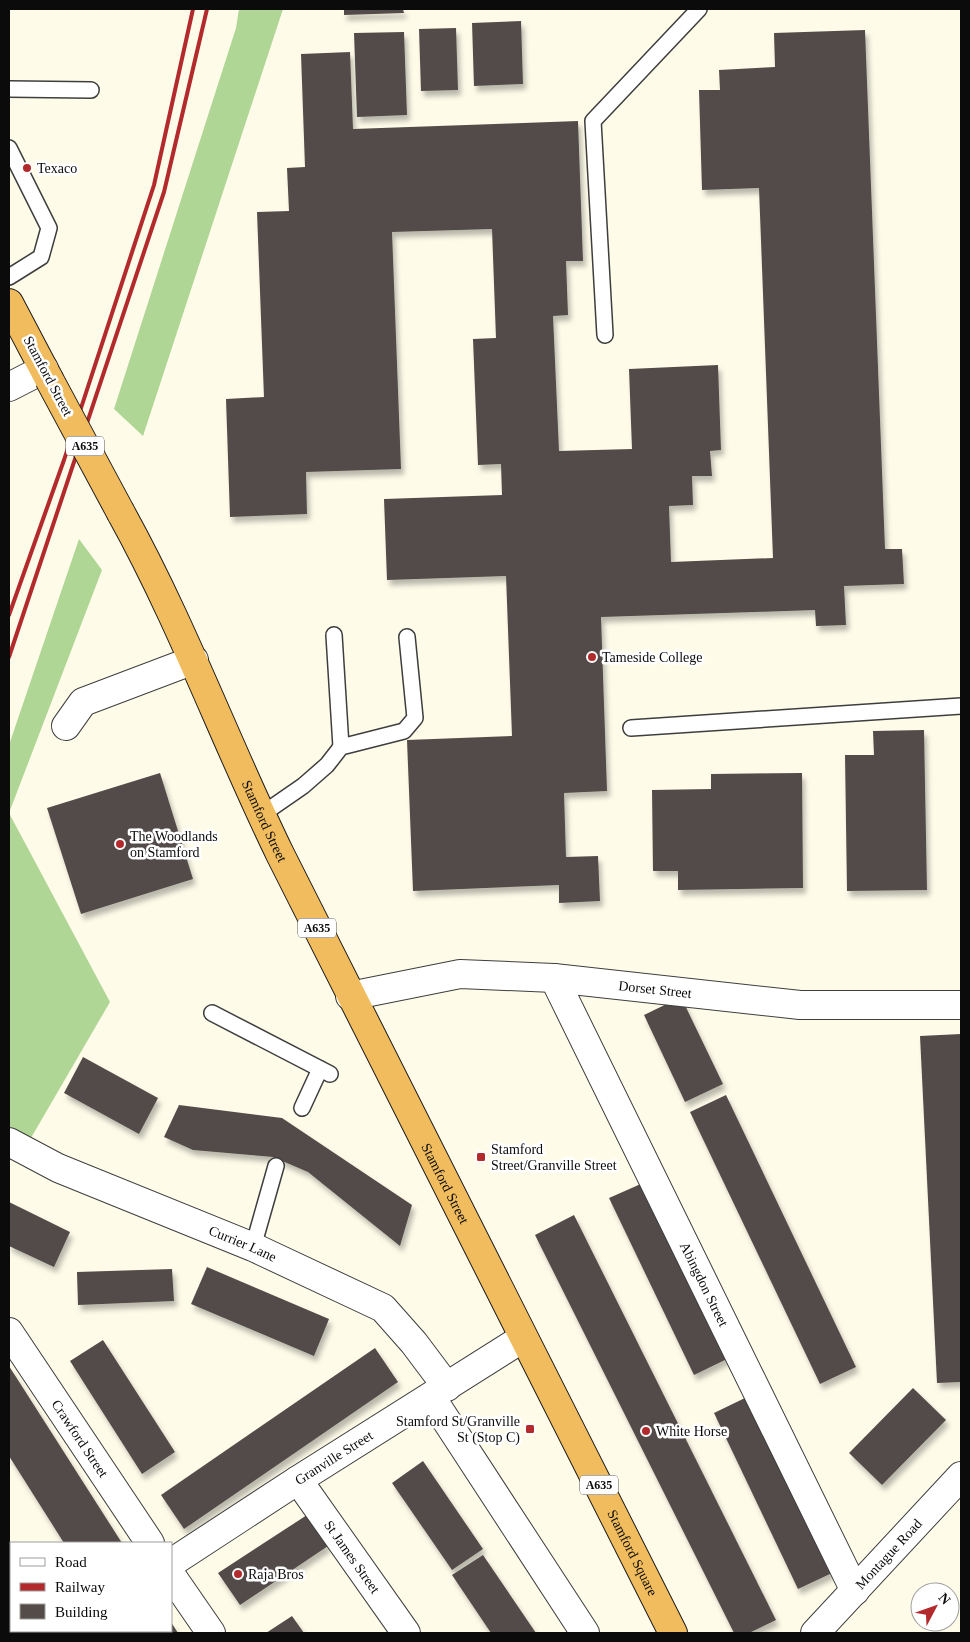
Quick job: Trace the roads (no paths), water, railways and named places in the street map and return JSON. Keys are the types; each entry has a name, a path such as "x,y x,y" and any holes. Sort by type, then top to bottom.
{"highway":[{"name":"Stamford Street","path":"9,303 140,547 194,660 261,815 523,1338"},
{"name":"Stamford Square","path":"523,1338 674,1633"}],"street":[{"path":"9,388 47,374"},
{"path":"66,726 83,702 194,660"},
{"name":"Dorset Street","path":"350,996 460,974 554,978 800,1005 961,1006"},
{"name":"Abingdon Street","path":"554,978 855,1591"},
{"name":"Currier Lane","path":"9,1142 58,1168 254,1247 383,1308 414,1343 439,1392"},
{"name":"Crawford Street","path":"9,1332 149,1542"},
{"name":"Granville Street","path":"172,1562 298,1480 523,1338"},
{"path":"439,1392 585,1633"},
{"name":"Montague Road","path":"815,1633 961,1476"},
{"name":"St James Street","path":"298,1480 406,1633"},
{"path":"172,1576 211,1633"}],"lane":[{"path":"605,335 593,120 699,9"},
{"path":"9,89 91,90"},
{"path":"9,148 48,228 41,257 9,277"},
{"path":"334,635 341,747"},
{"path":"261,815 303,786 327,765 341,747 404,731 415,718 407,636"},
{"path":"631,728 961,706"},
{"path":"212,1014 325,1071 302,1108"},
{"path":"254,1247 276,1166"}],"railway":[{"path":"9,615 64,460 154,185 193,9"},
{"path":"9,657 164,192 207,9"}],"place":[{"name":"Texaco","path":"27,168"},
{"name":"Tameside College","path":"592,657"},
{"name":"The Woodlands on Stamford","path":"120,844"},
{"name":"Stamford Street/Granville Street","path":"481,1157"},
{"name":"Stamford St/Granville St (Stop C)","path":"530,1429"},
{"name":"White Horse","path":"646,1431"},
{"name":"Raja Bros","path":"238,1574"}]}
